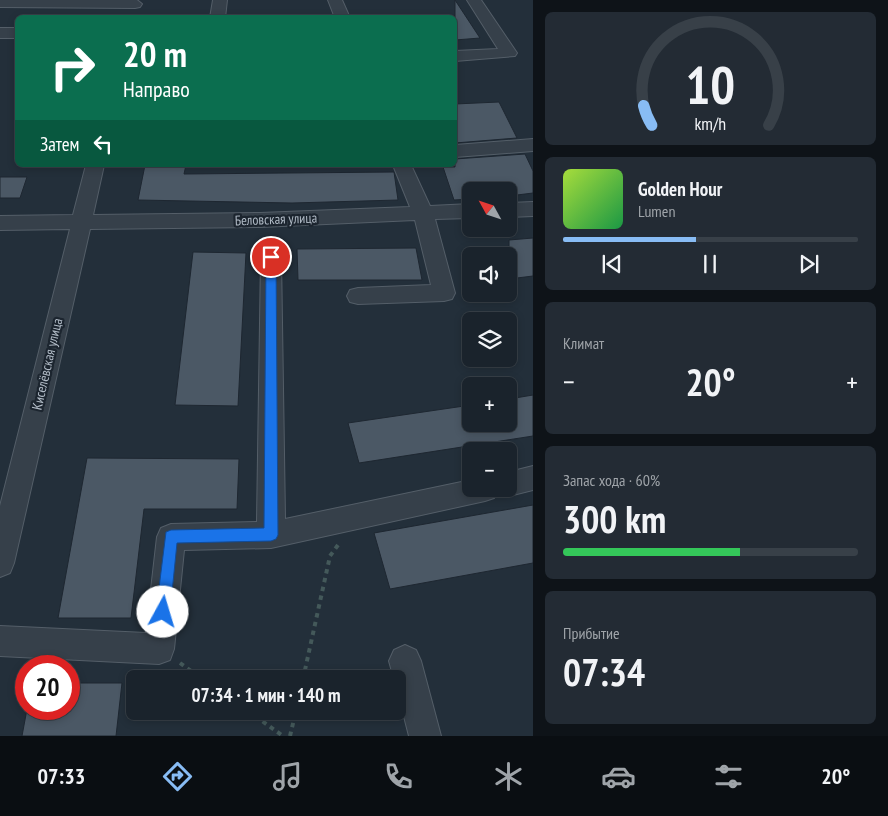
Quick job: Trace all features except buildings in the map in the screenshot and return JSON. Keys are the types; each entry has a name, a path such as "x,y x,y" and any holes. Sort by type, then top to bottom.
{"street":[{"path":"218,15 220,0"},
{"path":"335,0 342,15"},
{"path":"457,56 508,52 474,0"},
{"path":"0,3 134,7"},
{"path":"0,33 15,33"},
{"path":"457,151 533,145"},
{"name":"Киселёвская улица","path":"0,563 95,167"},
{"path":"358,296 444,293 423,213 403,167"},
{"path":"518,210 533,209"},
{"name":"Беловская улица","path":"0,223 260,220 462,211"},
{"path":"271,257 271,535"},
{"path":"517,482 533,478"},
{"path":"0,641 159,649 171,537 271,535 462,494"},
{"path":"405,661 425,736"}],"path":[{"path":"305,670 330,556 345,535 326,523"},
{"path":"261,720 283,736"},
{"path":"290,736 294,720"}],"route":[{"path":"163,612 171,537 271,535 271,257"}]}
